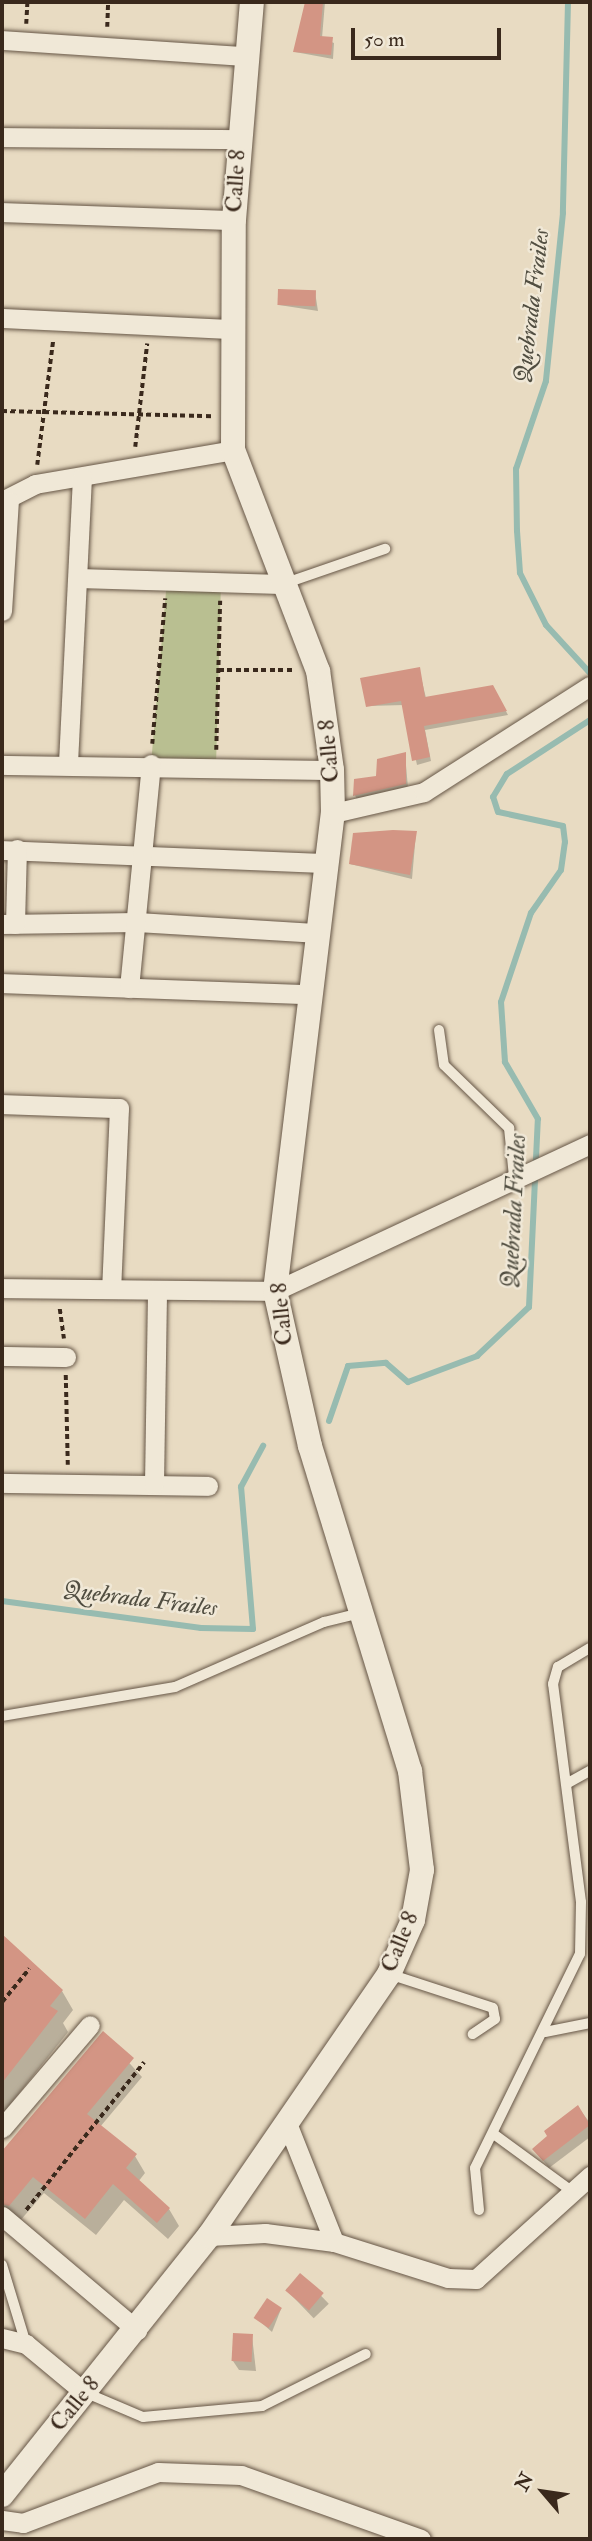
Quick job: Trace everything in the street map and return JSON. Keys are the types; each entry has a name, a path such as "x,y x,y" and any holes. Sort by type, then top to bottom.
{"street":[{"name":"Calle 8","path":"2,2495 84,2392 138,2330 209,2235 389,1974 413,1920 422,1870 410,1771 359,1613 310,1446 275,1291 306,994 333,813 332,770 318,671 281,584 233,450 230,329 237,139 252,2"},
{"path":"2,40 106,43 246,56"},
{"path":"2,137 237,139"},
{"path":"2,212 234,220"},
{"path":"2,318 57,318 149,326 230,329"},
{"path":"2,611 6,501 35,484 233,450"},
{"path":"68,763 82,477"},
{"path":"78,578 281,584"},
{"path":"333,813 424,792 557,710 590,686"},
{"path":"129,988 150,764"},
{"path":"2,765 150,764 332,770"},
{"path":"316,933 137,922 8,924 9,849 326,863"},
{"path":"2,992 2,983 306,994"},
{"path":"2,1104 119,1108 111,1289"},
{"path":"2,1288 275,1291 520,1174 590,1144"},
{"path":"154,1484 157,1291"},
{"path":"2,1356 66,1357"},
{"path":"2,1483 208,1486"},
{"path":"2,2128 90,2025"},
{"path":"287,2123 334,2242"},
{"path":"209,2235 265,2233 334,2242 448,2278 475,2278 590,2176"},
{"path":"8,2221 138,2330"},
{"path":"2,2338 26,2344 84,2392"},
{"path":"2,2520 23,2523 158,2472 241,2475 421,2539"}],"lane":[{"path":"281,584 385,549"},
{"path":"439,1030 444,1065 509,1128 520,1174"},
{"path":"2,1716 175,1687 324,1622 359,1613"},
{"path":"479,2210 475,2168 495,2135 580,1954 585,1900 553,1684 558,1667 590,1648"},
{"path":"568,1783 590,1771"},
{"path":"389,1974 493,2008 495,2019 473,2034"},
{"path":"545,2032 590,2023"},
{"path":"495,2135 573,2192"},
{"path":"2,2265 26,2344"},
{"path":"84,2392 143,2417 262,2406 366,2354"}],"path":[{"path":"106,43 108,2"},
{"path":"35,484 57,318"},
{"path":"133,467 149,326"},
{"path":"2,411 231,417"},
{"path":"150,764 167,580"},
{"path":"216,766 221,582"},
{"path":"218,670 318,671"},
{"path":"58,1289 66,1357 68,1482"},
{"path":"2,2002 29,1969"},
{"path":"8,2221 144,2062"}],"green space":[{"path":"167,580 221,582 216,766 151,764"}],"building":[{"path":"305,2 323,2 320,36 333,37 331,55 293,52"},
{"path":"278,289 316,290 315,306 277,305"},
{"path":"420,667 425,697 493,685 507,711 424,726 430,757 412,761 401,701 366,707 360,678"},
{"path":"406,752 406,784 353,796 354,779 376,776 377,759"},
{"path":"417,831 410,875 349,864 353,833"},
{"path":"2,1934 63,1990 50,2006 58,2011 2,2083"},
{"path":"103,2031 134,2058 87,2114 137,2154 126,2168 170,2208 157,2223 113,2184 85,2219 33,2177 9,2206 2,2204 2,2151"},
{"path":"578,2105 590,2125 543,2161 532,2149 547,2136 544,2131"},
{"path":"300,2273 324,2293 309,2311 285,2291"},
{"path":"267,2298 282,2308 269,2328 254,2318"},
{"path":"233,2333 253,2334 252,2362 232,2361"}],"waterway":[{"name":"Quebrada Frailes","path":"568,2 563,213 546,381 516,469 517,531 520,573 546,625 590,673"},
{"name":"Quebrada Frailes","path":"329,1421 348,1366 386,1363 408,1382 477,1356 529,1307 538,1119 505,1062 501,1002 531,913 561,870 565,842 563,826 498,812 493,797 507,774 590,720"},
{"name":"Quebrada Frailes","path":"2,1601 201,1628 253,1629 241,1487 263,1446"}]}
